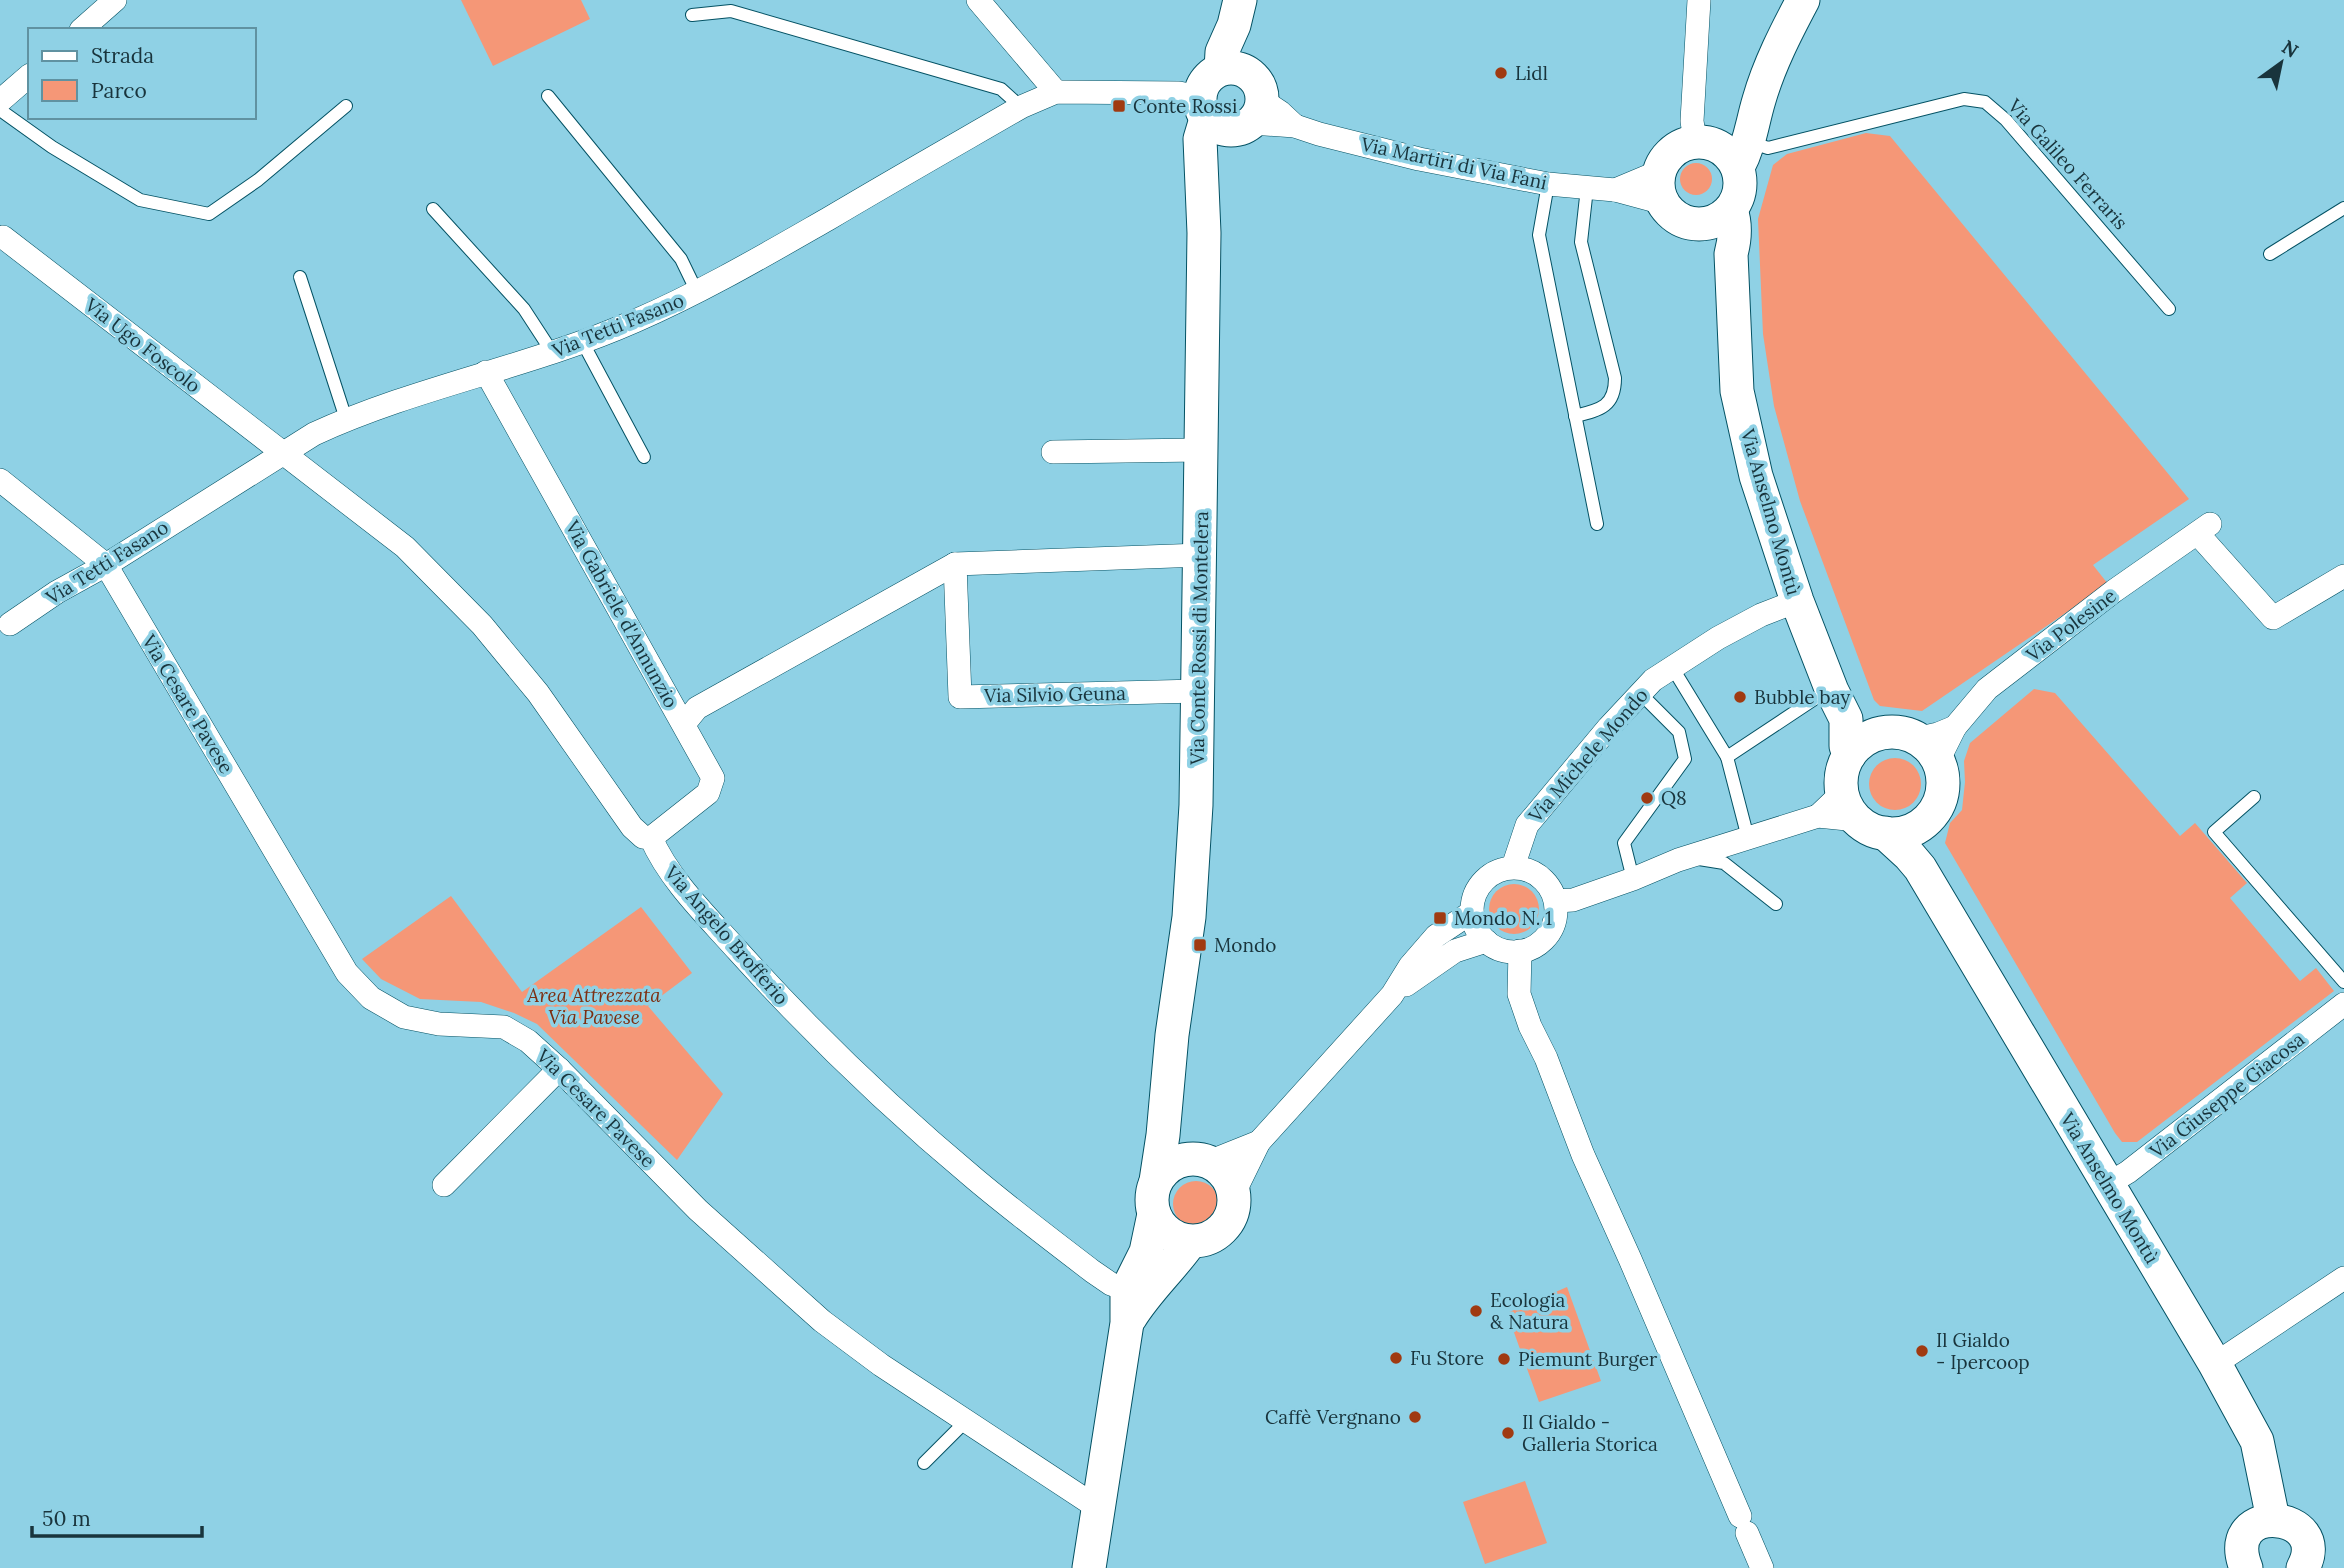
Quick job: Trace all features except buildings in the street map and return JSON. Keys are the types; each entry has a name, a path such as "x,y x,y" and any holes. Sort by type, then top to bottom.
{"street":[{"path":"84,28 115,0"},
{"path":"978,0 1056,92"},
{"path":"1699,0 1692,121 1732,144"},
{"path":"1732,144 1677,147 1669,153 1661,188 1679,219 1690,223 1716,217 1736,202 1741,185 1732,144 1759,100 1776,56 1803,0"},
{"path":"1231,102 1222,52 1237,12"},
{"path":"0,102 28,77"},
{"name":"Via Tetti Fasano","path":"10,624 314,433 346,419 486,372 583,343 696,292 1021,107 1056,92 1179,93 1231,102"},
{"name":"Via Martiri di Via Fani","path":"1231,102 1319,134 1419,159 1548,184 1615,190 1661,188"},
{"name":"Via Conte Rossi di Montelera","path":"1156,1181 1172,1035 1189,917 1196,805 1201,555 1204,233 1202,170 1231,102"},
{"name":"Via Anselmo Montù","path":"1716,217 1731,254 1737,391 1756,476 1797,601 1839,705 1849,755"},
{"name":"Via Ugo Foscolo","path":"3,237 283,452"},
{"name":"Via Gabriele d'Annunzio","path":"486,372 713,778 708,793 650,838"},
{"path":"1053,452 1200,450"},
{"name":"Via Angelo Brofferio","path":"283,452 405,547 482,625 538,693 632,827 650,838 656,851 688,894 785,1003 842,1059 975,1179 1092,1271 1127,1290"},
{"path":"0,480 106,565"},
{"name":"Via Polesine","path":"1941,772 1942,753 1955,727 1987,689 2114,591 2204,529 2216,553 2273,618 2344,576"},
{"path":"684,724 697,708 955,564 1201,555"},
{"name":"Via Silvio Geuna","path":"955,564 960,696 1198,691"},
{"name":"Via Cesare Pavese","path":"106,565 347,973 371,998 404,1017 439,1024 504,1027 528,1041 698,1210 822,1321 881,1365 1098,1508"},
{"name":"Via Michele Mondo","path":"1513,867 1527,825 1653,680 1761,615 1797,601"},
{"path":"1556,901 1573,900 1678,860 1818,816 1861,816 1911,830 1923,823 1931,815 1941,795 1941,772 1936,759 1928,748 1916,739 1893,732 1866,730 1839,705"},
{"path":"1916,739 1955,727"},
{"path":"1861,816 1841,780 1849,755 1858,745 1881,733"},
{"name":"Via Anselmo Montù","path":"1861,816 1909,855 1920,868 2215,1364 2257,1441 2273,1518"},
{"path":"1920,868 1918,840 1923,823"},
{"path":"1513,867 1535,873 1545,880 1556,901 1552,928 1544,939 1533,947 1520,951 1508,951 1486,941 1474,923 1472,912 1479,886 1488,876 1500,870 1513,867"},
{"path":"1154,1214 1168,1233 1178,1239 1204,1241 1216,1235 1226,1225 1232,1213 1234,1193 1259,1142 1392,995 1410,966 1436,936 1472,912"},
{"path":"1392,995 1455,951 1486,941"},
{"path":"1520,951 1519,994 1530,1026 1762,1568"},
{"name":"Via Giuseppe Giacosa","path":"2108,1184 2129,1172 2344,1004"},
{"path":"444,1185 559,1069"},
{"path":"1166,1104 1185,1143 1225,1174 1234,1193"},
{"path":"1089,1568 1126,1322 1127,1290 1146,1252 1154,1214 1152,1192 1156,1181 1164,1170 1176,1162 1189,1159 1206,1161 1259,1142"},
{"path":"1126,1322 1151,1287 1190,1242"},
{"path":"2215,1364 2344,1278"},
{"path":"2246,1568 2242,1557 2245,1536 2252,1527 2273,1518 2294,1525 2302,1532 2308,1553 2307,1567"}],"lane":[{"path":"692,15 731,11 1001,89 1021,107"},
{"path":"548,96 681,259 696,292"},
{"name":"Via Galileo Ferraris","path":"1732,144 1768,148 1964,99 1985,102 2006,120 2169,309"},
{"path":"0,110 52,147 140,200 209,214 258,180 346,106"},
{"path":"1548,184 1539,234 1597,524"},
{"path":"1575,416 1603,408 1615,392 1615,379 1581,242 1587,188"},
{"path":"2270,254 2344,208"},
{"path":"433,209 524,309 552,352"},
{"path":"300,276 346,419"},
{"path":"583,343 643,457"},
{"path":"1672,667 1727,757 1748,838"},
{"path":"1633,879 1624,843 1685,759 1679,732 1640,693"},
{"path":"1727,757 1816,698 1839,705"},
{"path":"2254,797 2214,832 2344,982"},
{"path":"1678,860 1706,859 1724,863 1776,904"},
{"path":"924,1463 966,1421"}],"green space":[{"path":"461,0 581,0 590,19 493,66"},
{"path":"1866,133 1890,136 2189,499 2093,565 2108,584 1922,711 1880,706 1874,700 1800,501 1774,406 1763,334 1758,219 1773,165 1787,154"},
{"path":"1696,163 1707,168 1712,179 1707,190 1696,195 1685,190 1680,179 1685,168"},
{"path":"2034,689 2055,693 2180,836 2195,823 2247,883 2230,898 2300,981 2316,968 2334,991 2137,1142 2122,1142 2115,1133 1945,843 1950,823 1962,810 1964,761 1970,743"},
{"path":"1895,758 1905,760 1913,766 1919,774 1919,794 1913,802 1905,808 1895,810 1885,808 1877,802 1871,794 1869,784 1871,774 1877,766 1885,760"},
{"path":"1514,884 1532,891 1539,909 1532,927 1514,934 1496,927 1489,909 1496,891"},
{"name":"Area Attrezzata Via Pavese","path":"451,896 522,992 641,907 692,973 648,1006 723,1094 677,1160 537,1024 481,1002 420,999 381,979 362,959"},
{"path":"1196,1181 1212,1188 1219,1204 1212,1220 1196,1227 1180,1220 1173,1204 1180,1188"},
{"path":"1567,1287 1601,1381 1539,1402 1507,1313"},
{"path":"1525,1481 1547,1543 1485,1564 1463,1502"}],"place":[{"name":"Lidl","path":"1501,73"},
{"name":"Conte Rossi","path":"1119,106"},
{"name":"Bubble bay","path":"1740,697"},
{"name":"Q8","path":"1647,798"},
{"name":"Mondo N. 1","path":"1440,918"},
{"name":"Mondo","path":"1200,945"},
{"name":"Ecologia & Natura","path":"1476,1311"},
{"name":"Il Gialdo - Ipercoop","path":"1922,1351"},
{"name":"Fu Store","path":"1396,1358"},
{"name":"Piemunt Burger","path":"1504,1359"},
{"name":"Caffè Vergnano","path":"1415,1417"},
{"name":"Il Gialdo - Galleria Storica","path":"1508,1433"}]}
